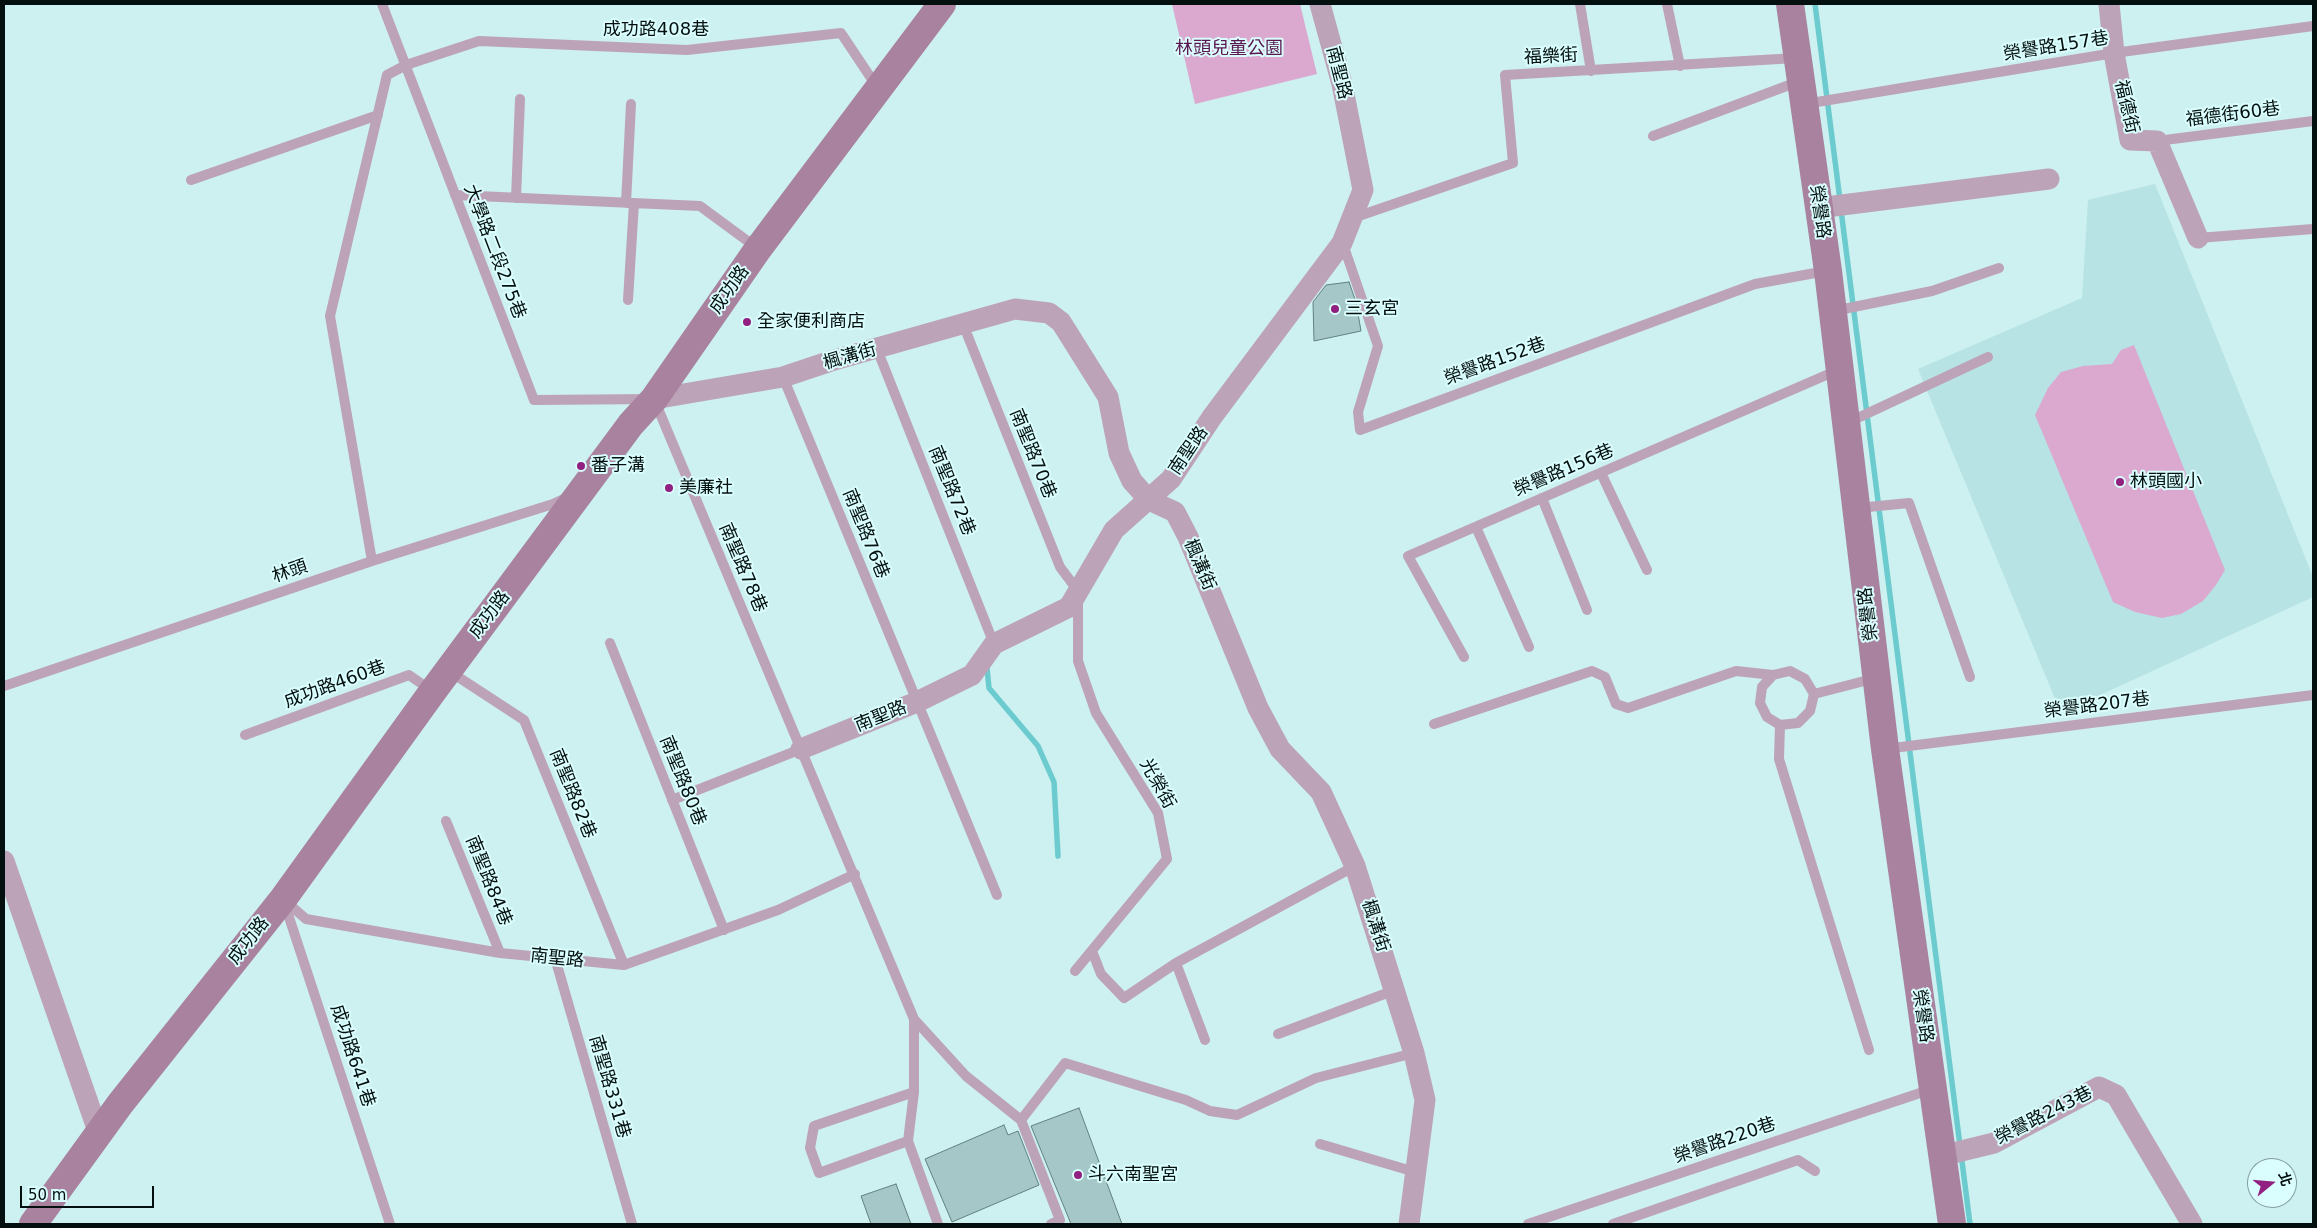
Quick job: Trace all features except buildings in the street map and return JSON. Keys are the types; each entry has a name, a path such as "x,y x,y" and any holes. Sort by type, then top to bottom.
{"main road":[{"name":"榮譽路","path":"1790,4 1828,271 1885,749 1952,1224"},
{"name":"成功路","path":"33,1224 99,1134 282,899 440,681 631,424 654,399 758,249 879,90 933,7"}],"street":[{"name":"南聖路","path":"801,749 917,702 972,675 994,644 1069,607 1114,530 1170,479 1212,417 1342,243 1363,190 1342,84 1320,4"},
{"name":"福德街","path":"2108,4 2114,53 2130,140 2157,140 2198,238"},
{"path":"1818,208 2049,179"},
{"name":"楓溝街","path":"654,399 783,378 1015,309 1049,313 1061,322 1108,397 1119,453 1132,481 1149,500 1175,512 1188,536 1258,708 1280,749 1321,792 1355,866 1396,990 1414,1052 1425,1100 1409,1224"},
{"path":"4,861 99,1134"},
{"name":"榮譽路243巷","path":"1941,1156 1994,1143 2098,1087 2116,1095 2192,1224"}],"lane":[{"name":"大學路二段275巷","path":"382,4 534,400 654,399"},
{"path":"1580,4 1591,71"},
{"path":"1667,4 1680,66"},
{"name":"榮譽路157巷","path":"1801,81 2114,53 2313,26"},
{"name":"成功路408巷","path":"406,65 479,42 687,50 841,33 879,90"},
{"path":"372,561 330,316 387,75 406,65"},
{"name":"福樂街","path":"1351,219 1513,163 1505,75 1680,66 1801,81"},
{"path":"1653,136 1801,81"},
{"path":"516,198 520,99"},
{"path":"628,300 632,104"},
{"path":"191,180 378,115"},
{"name":"福德街60巷","path":"2157,140 2313,121"},
{"path":"455,195 700,206 758,249"},
{"path":"2198,238 2313,229"},
{"name":"榮譽路152巷","path":"1342,243 1378,346 1358,412 1360,430 1755,284 1828,271"},
{"path":"1833,311 1932,291 1999,268"},
{"name":"南聖路70巷","path":"963,324 1060,567 1078,591"},
{"name":"南聖路72巷","path":"877,349 994,644"},
{"path":"1846,424 1988,357"},
{"name":"榮譽路156巷","path":"1464,657 1408,556 1839,369"},
{"name":"南聖路76巷","path":"783,378 997,895"},
{"name":"南聖路78巷","path":"654,399 855,874 914,1019"},
{"path":"1601,472 1647,570"},
{"name":"林頭","path":"4,686 372,561 553,504 586,487"},
{"path":"1542,498 1587,610"},
{"path":"1856,508 1909,503 1970,677"},
{"path":"1476,527 1529,647"},
{"name":"光榮街","path":"1076,971 1167,858 1158,813 1096,713 1078,661 1078,591"},
{"name":"南聖路80巷","path":"610,643 724,930"},
{"path":"1434,724 1592,671 1605,677 1616,704 1628,708 1736,671 1773,675 1790,671 1805,679 1814,694 1810,711 1798,723 1780,725 1767,717 1760,702 1762,687 1773,675"},
{"name":"成功路460巷","path":"244,735 409,675 440,681"},
{"path":"1814,694 1876,678"},
{"name":"南聖路82巷","path":"440,681 524,720 624,965"},
{"name":"榮譽路207巷","path":"1885,749 2313,695"},
{"path":"1780,725 1779,759 1869,1050"},
{"path":"672,800 801,749"},
{"name":"南聖路84巷","path":"446,821 500,953"},
{"path":"1092,951 1101,974 1124,998 1176,963 1355,866"},
{"name":"南聖路","path":"282,899 306,919 500,953 624,965 778,910 855,874"},
{"name":"成功路641巷","path":"282,899 390,1224"},
{"name":"南聖路331巷","path":"555,958 632,1224"},
{"path":"1176,963 1205,1040"},
{"path":"1278,1034 1396,990"},
{"path":"914,1019 914,1092 908,1141 938,1224"},
{"path":"914,1019 966,1076 1021,1120 1060,1220 1050,1224"},
{"path":"1021,1120 1065,1064 1186,1100 1210,1111 1237,1116 1316,1078 1414,1052"},
{"name":"榮譽路220巷","path":"1528,1224 1932,1089"},
{"path":"908,1141 818,1173 810,1148 814,1126 914,1092"},
{"path":"1320,1144 1415,1172"},
{"path":"1613,1224 1798,1160 1815,1171"}],"shaded area":[{"name":"林頭國小","path":"2155,184 2313,577 2313,597 2061,713 1918,369 2082,298 2088,200"}],"green space":[{"name":"林頭兒童公園","path":"1172,4 1300,4 1317,74 1195,104"},
{"path":"2134,345 2225,570 2203,601 2181,614 2162,618 2135,612 2113,602 2035,415 2048,388 2061,372 2083,366 2112,364 2121,350"}],"waterway":[{"path":"1815,4 1840,200"},
{"path":"1841,210 1970,1224"},
{"path":"987,668 989,688 1038,746 1054,782 1058,856"}],"place":[{"name":"三玄宮","path":"1335,309"},
{"name":"全家便利商店","path":"747,322"},
{"name":"番子溝","path":"581,466"},
{"name":"林頭國小","path":"2120,482"},
{"name":"美廉社","path":"669,488"},
{"name":"斗六南聖宮","path":"1078,1175"}]}
